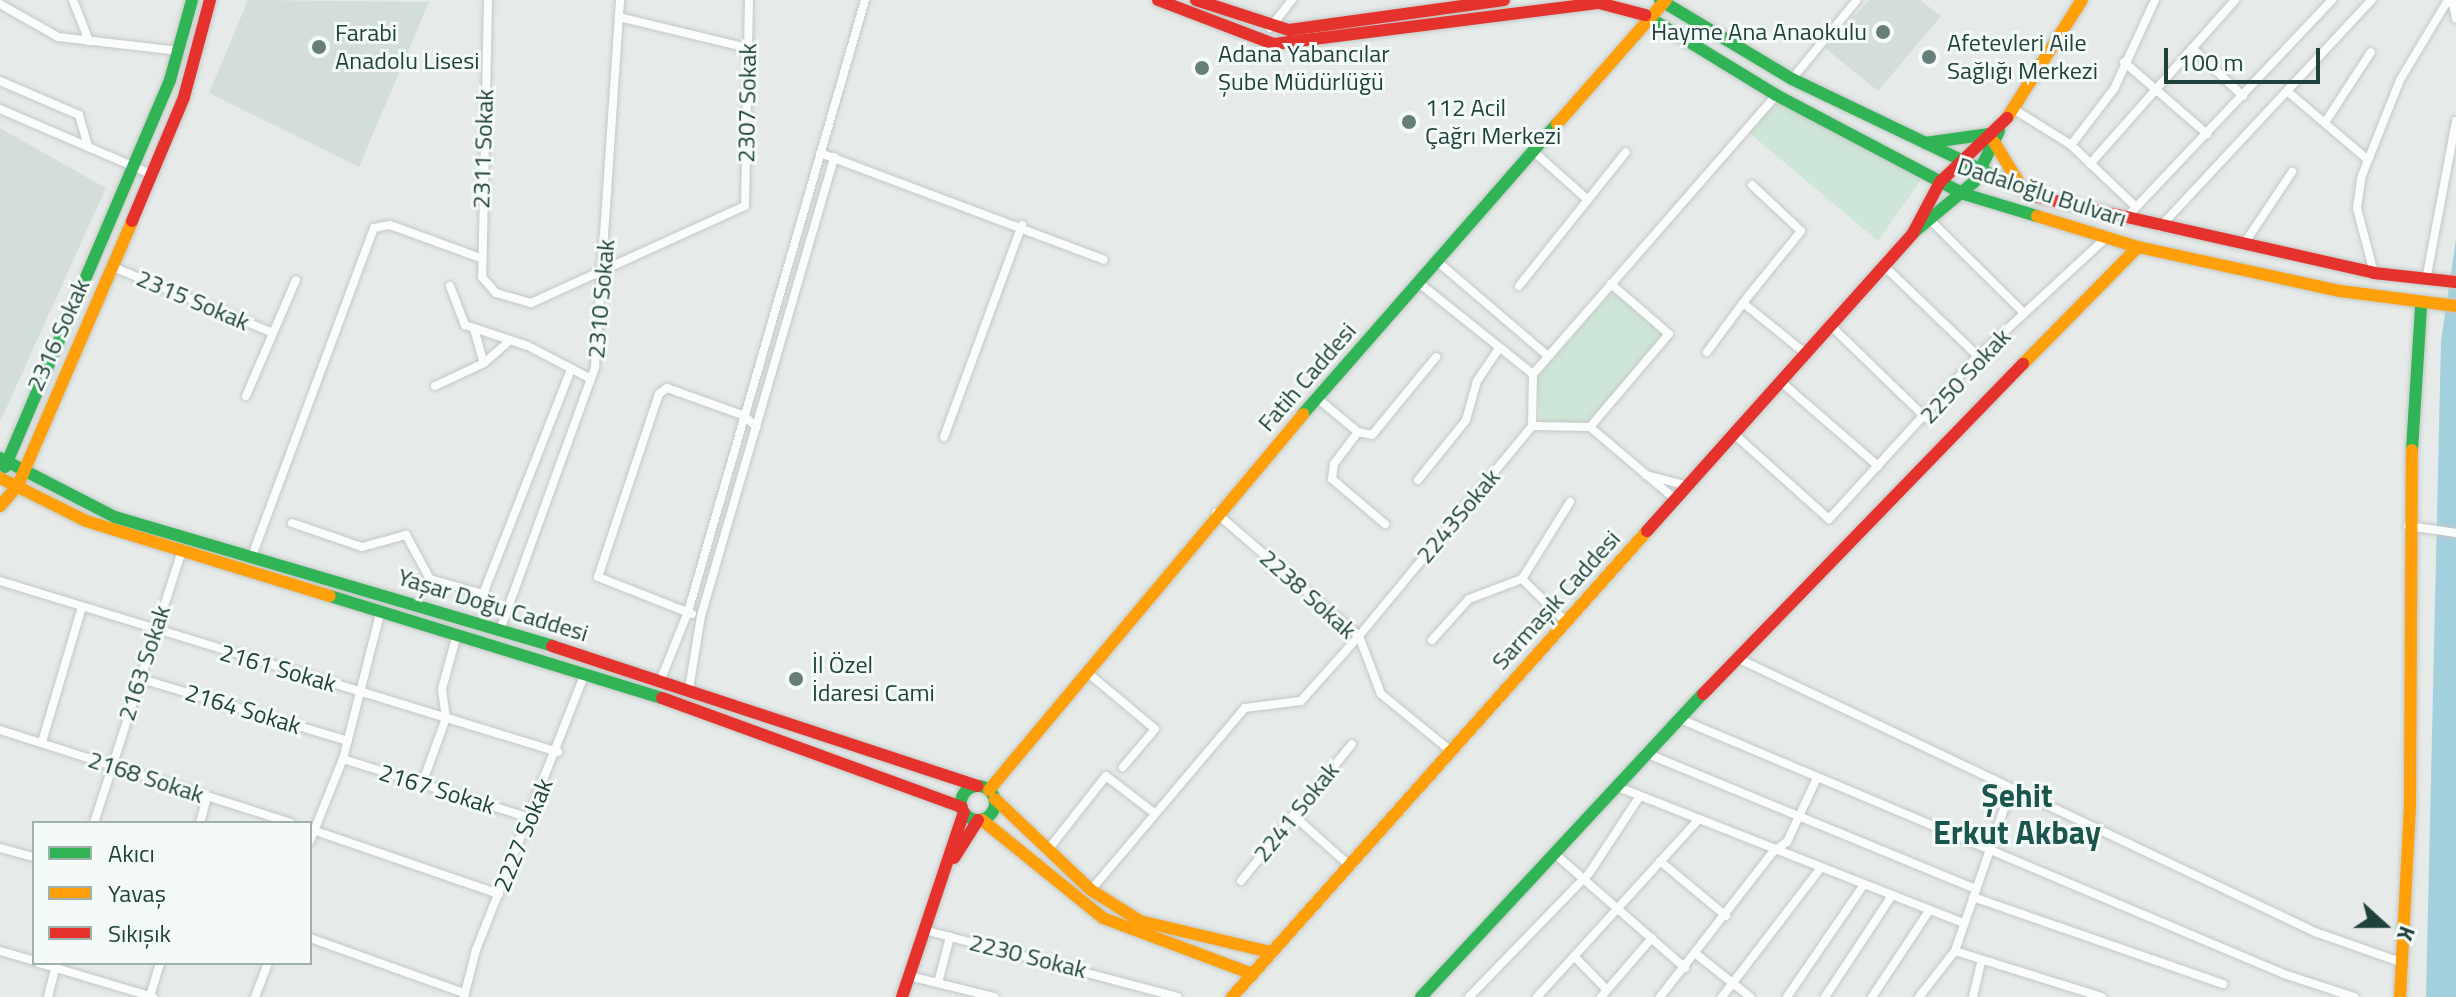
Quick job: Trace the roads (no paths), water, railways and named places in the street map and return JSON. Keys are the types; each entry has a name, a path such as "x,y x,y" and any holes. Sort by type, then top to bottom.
{"main road":[{"name":"2316 Sokak","path":"2,501 0,479 3,460 133,167 179,51 192,0"},
{"name":"2316 Sokak","path":"2,501 18,485 22,469 113,267 184,97 210,0"},
{"name":"Dadaloğlu Bulvarı","path":"1158,0 1274,44 1599,3 1651,16 1776,95 1964,194 2138,247 2427,305 2456,306"},
{"path":"1196,0 1269,28 1375,21 1504,0"},
{"path":"1913,233 1932,222 1964,194 1981,170 1996,134 2015,110 2082,0"},
{"name":"Dadaloğlu Bulvarı","path":"1663,1 1792,79 1961,159 2026,194 2124,221 2374,273 2456,282"},
{"name":"Fatih Caddesi","path":"987,791 1088,673 1216,513 1663,1"},
{"path":"1925,143 1996,134"},
{"path":"1913,233 1940,182 1961,159 1996,134"},
{"path":"1996,134 2026,194"},
{"name":"Sarmaşık Caddesi","path":"1232,997 1913,233"},
{"path":"1421,997 1737,658 2138,247"},
{"path":"2400,997 2410,804 2408,526 2427,305"},
{"name":"Yaşar Doğu Caddesi","path":"3,460 115,517 661,679 987,791 1091,890 1140,921 1180,935 1270,952"},
{"name":"Yaşar Doğu Caddesi","path":"0,479 18,485 86,521 585,673 963,810 980,820"},
{"path":"902,997 963,810 965,793 987,791 993,812 980,820 942,878"},
{"path":"980,820 1103,918 1253,974"}],"street":[{"path":"11,8 23,0"},
{"path":"73,0 89,41"},
{"name":"2311 Sokak","path":"488,0 480,258 482,277 496,293 531,303 605,270"},
{"name":"2310 Sokak","path":"500,630 591,379 605,270 620,0"},
{"name":"2307 Sokak","path":"605,270 745,206 749,0"},
{"path":"661,679 688,612 865,0"},
{"path":"1269,28 1292,0"},
{"path":"1792,79 1857,0"},
{"path":"2071,145 2114,89 2155,0"},
{"path":"2090,164 2235,0"},
{"path":"2124,221 2332,0"},
{"path":"2160,227 2372,0"},
{"path":"2450,0 2456,19"},
{"path":"2374,273 2357,208 2367,159 2400,80 2450,0"},
{"path":"0,4 58,37 179,51"},
{"path":"619,17 747,48"},
{"path":"2192,48 2243,96"},
{"path":"2326,121 2371,52"},
{"path":"2124,62 2207,134"},
{"path":"0,81 79,115 88,147"},
{"path":"2287,91 2326,121 2367,159"},
{"path":"1675,499 1590,427 1532,426 1533,374 1776,95"},
{"path":"0,109 151,174"},
{"path":"2015,110 2071,145 2136,207"},
{"path":"2426,281 2456,121"},
{"path":"1534,152 1588,200"},
{"path":"1519,286 1626,152"},
{"path":"820,153 1022,225 1104,260"},
{"path":"689,689 701,616 834,157"},
{"path":"2244,244 2292,172"},
{"path":"1707,352 1801,231 1752,185"},
{"path":"1932,222 2024,313"},
{"path":"252,556 374,228 390,225 480,258"},
{"path":"944,437 1022,225"},
{"name":"2250 Sokak","path":"1734,434 1829,519 1926,418 1978,356 2106,238"},
{"path":"1438,262 1548,356"},
{"path":"1883,265 1978,356"},
{"name":"2315 Sokak","path":"113,267 273,333"},
{"path":"246,396 296,280"},
{"path":"1419,283 1498,350 1533,374"},
{"path":"1590,427 1669,334 1611,284"},
{"path":"450,286 460,319 474,329 510,340 591,379"},
{"path":"1743,303 1805,353"},
{"path":"1830,325 1926,418"},
{"path":"474,329 484,363"},
{"path":"435,386 484,363 510,340"},
{"path":"1418,480 1466,420 1477,381 1498,350"},
{"path":"1317,398 1358,432 1375,433 1436,357"},
{"path":"292,523 362,547 406,535 430,579 483,594 571,369"},
{"path":"1780,381 1878,466"},
{"path":"701,616 598,577 662,390 745,416 756,427"},
{"name":"2243Sokak","path":"1091,890 1153,812 1245,708 1301,701 1359,636 1532,426"},
{"path":"1358,432 1334,464 1332,479 1385,524"},
{"path":"1645,474 1688,486"},
{"path":"1432,640 1478,593 1522,579 1570,502"},
{"name":"2238 Sokak","path":"1216,513 1359,636 1381,694 1451,751"},
{"path":"2408,526 2456,533"},
{"name":"2163 Sokak","path":"95,821 138,678 182,550"},
{"path":"1522,579 1566,622"},
{"name":"2161 Sokak","path":"0,581 81,610 558,752"},
{"path":"42,742 81,610"},
{"path":"381,610 343,759 312,829 499,894"},
{"path":"422,784 446,718 442,689 457,633"},
{"path":"1737,658 2315,932 2403,963"},
{"name":"2227 Sokak","path":"464,995 499,894 558,752 585,673"},
{"path":"1088,673 1155,729 1123,767"},
{"name":"2164 Sokak","path":"138,678 348,741"},
{"path":"1680,719 1816,780 1990,848 2284,974 2354,997"},
{"name":"2168 Sokak","path":"0,730 285,821"},
{"name":"2241 Sokak","path":"1241,881 1352,744"},
{"path":"1648,754 1974,893 2223,984"},
{"name":"2167 Sokak","path":"343,759 530,818"},
{"path":"1047,851 1106,776 1153,812"},
{"path":"1660,997 1773,852 1782,850 1816,780"},
{"path":"1618,787 1773,852 1964,923"},
{"path":"1919,997 1955,951 2011,788"},
{"path":"1469,997 1583,878 1640,796"},
{"path":"201,821 207,797"},
{"path":"1293,815 1349,865"},
{"path":"1537,997 1698,820"},
{"path":"0,848 32,856"},
{"path":"1555,854 1685,968"},
{"path":"1660,861 1726,916"},
{"path":"1722,997 1819,870"},
{"path":"1787,997 1863,886"},
{"path":"1825,997 1891,897"},
{"path":"1872,997 1929,911"},
{"name":"2230 Sokak","path":"924,930 1177,997"},
{"path":"938,983 950,937"},
{"path":"1574,956 1604,994 1652,938"},
{"path":"312,939 464,995"},
{"path":"0,951 32,961"},
{"path":"1955,951 1981,962 2102,997"},
{"path":"1696,954 1750,997"},
{"path":"1973,997 1981,962"},
{"path":"48,997 56,965 151,997 159,965"},
{"path":"255,997 267,965"},
{"path":"909,976 966,994 994,997"}],"water":[{"path":"2456,239 2456,997 2426,997 2441,341"}],"place":[{"name":"Hayme Ana Anaokulu","path":"1883,32"},
{"name":"Farabi Anadolu Lisesi","path":"319,47"},
{"name":"Afetevleri Aile Sağlığı Merkezi","path":"1929,57"},
{"name":"Adana Yabancılar Şube Müdürlüğü","path":"1202,68"},
{"name":"112 Acil Çağrı Merkezi","path":"1409,122"},
{"name":"İl Özel İdaresi Cami","path":"796,679"}],"district":[{"name":"Şehit Erkut Akbay","path":"2017,814"}]}
